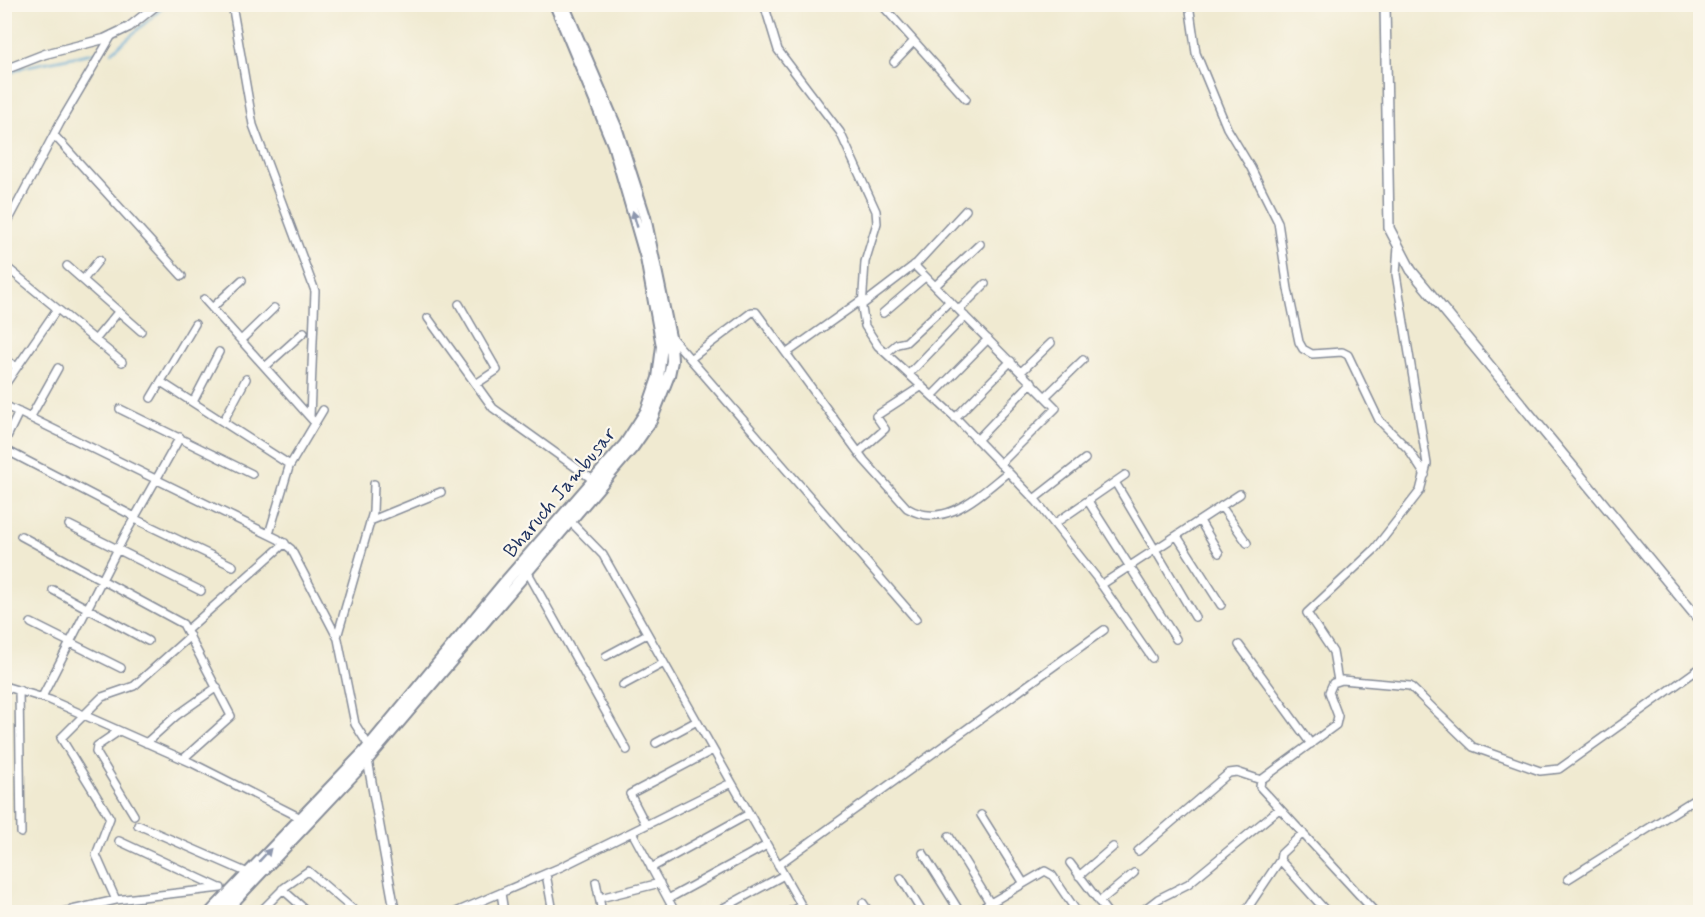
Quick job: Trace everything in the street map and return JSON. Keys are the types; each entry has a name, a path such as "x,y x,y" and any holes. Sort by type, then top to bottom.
{"main road":[{"name":"Bharuch Jambusar","path":"555,4 613,144 646,258 667,351"},
{"name":"Bharuch Jambusar","path":"211,912 305,820 368,752 597,483 626,444 647,410 670,336 647,225 614,121 563,4"},
{"path":"1385,4 1389,228 1398,246 1411,270 1701,621"},
{"name":"Bharuch Jambusar","path":"449,656 527,571 567,517"},
{"name":"Bharuch Jambusar","path":"224,912 229,894 305,820"}],"street":[{"path":"4,70 45,54 112,35 158,4"},
{"path":"232,4 253,125 315,291 312,420"},
{"path":"764,4 778,50 840,132 876,211 877,223 866,259 863,302 865,326 886,353 955,418 1034,499 1101,585 1152,658"},
{"path":"881,4 966,99"},
{"path":"1189,4 1196,53 1227,128 1251,168 1278,222 1288,290 1301,346 1312,354 1342,352 1348,355 1379,420 1408,449 1425,474"},
{"path":"4,229 54,135 112,35"},
{"path":"894,62 914,41"},
{"path":"54,135 182,276"},
{"path":"787,353 914,265 966,210"},
{"path":"934,286 980,244"},
{"path":"1338,681 1333,652 1310,621 1308,610 1374,550 1420,491 1427,461 1396,274 1398,246"},
{"path":"82,279 99,260"},
{"path":"4,265 122,362"},
{"path":"914,265 1056,406 1055,412 1000,464"},
{"path":"67,266 141,331"},
{"path":"884,313 926,277"},
{"path":"212,308 242,280"},
{"path":"909,375 985,284"},
{"path":"204,299 312,420"},
{"path":"886,353 897,344 906,342 950,301"},
{"path":"459,303 497,370 476,384"},
{"path":"241,340 274,308"},
{"path":"4,386 57,309"},
{"path":"95,340 119,311"},
{"path":"690,358 754,312 859,452 907,508 925,516 937,517 952,512 1008,472"},
{"path":"428,318 497,411 597,483"},
{"path":"151,398 195,324"},
{"path":"265,367 304,332"},
{"path":"670,336 916,619"},
{"path":"932,396 988,339"},
{"path":"1022,372 1051,343"},
{"path":"193,402 219,352"},
{"path":"4,359 17,367"},
{"path":"1046,396 1083,360"},
{"path":"955,418 1011,361"},
{"path":"30,418 58,368"},
{"path":"223,422 246,379"},
{"path":"161,382 290,465"},
{"path":"977,440 1032,382"},
{"path":"859,452 885,429 876,416 922,386"},
{"path":"4,405 269,534 285,543 296,556 337,637 355,724 368,752 395,912"},
{"path":"120,409 252,474"},
{"path":"269,534 290,465 312,420 323,410"},
{"path":"4,443 19,412"},
{"path":"42,697 118,549 180,437"},
{"path":"4,449 135,518 233,566"},
{"path":"1034,499 1085,459"},
{"path":"1054,524 1125,476"},
{"path":"1115,482 1195,617"},
{"path":"337,637 370,521 374,484"},
{"path":"370,521 441,492"},
{"path":"1101,585 1240,494"},
{"path":"1088,501 1176,639"},
{"path":"1221,506 1247,543"},
{"path":"567,517 600,550 803,909 789,912"},
{"path":"1200,521 1219,553"},
{"path":"69,525 201,591"},
{"path":"21,536 180,622 188,633 231,716 183,759"},
{"path":"1177,536 1221,605"},
{"path":"116,900 96,855 110,818 61,740 102,697 134,686 285,543"},
{"path":"527,571 627,750"},
{"path":"52,590 148,641"},
{"path":"31,623 121,668"},
{"path":"778,865 1104,630"},
{"path":"606,656 647,634"},
{"path":"1239,645 1311,744"},
{"path":"624,686 664,663"},
{"path":"1261,780 1333,728 1338,721 1329,688 1338,681 1410,686 1473,747 1546,772 1559,769 1701,668"},
{"path":"4,686 42,697 183,759 305,820"},
{"path":"146,743 176,716 217,687"},
{"path":"19,690 21,833"},
{"path":"656,743 697,721"},
{"path":"119,731 97,746 96,752 134,815"},
{"path":"646,825 630,794 713,750"},
{"path":"1138,850 1229,773 1237,772 1261,780"},
{"path":"1261,780 1261,791 1375,912"},
{"path":"459,912 546,874 731,783"},
{"path":"1568,879 1701,796"},
{"path":"1141,912 1158,898 1188,884 1279,809"},
{"path":"651,868 749,814"},
{"path":"981,815 1023,882"},
{"path":"138,825 248,873"},
{"path":"632,832 675,912"},
{"path":"1245,912 1280,860 1281,854 1303,833"},
{"path":"949,836 990,903"},
{"path":"119,841 229,894"},
{"path":"668,899 767,845"},
{"path":"1079,876 1113,847"},
{"path":"923,853 960,912"},
{"path":"1280,860 1327,912"},
{"path":"1070,863 1107,912"},
{"path":"261,912 282,889 310,871 356,912"},
{"path":"981,911 1041,871 1048,873 1075,912"},
{"path":"1099,902 1134,873"},
{"path":"546,874 553,912"},
{"path":"716,912 784,875"},
{"path":"901,878 922,912"},
{"path":"596,882 602,912"},
{"path":"600,898 660,883"},
{"path":"282,889 308,912"},
{"path":"501,893 504,912"},
{"path":"63,912 116,900 229,894"},
{"path":"863,903 868,912"}],"waterway":[{"path":"112,52 167,4"},
{"path":"4,76 23,67 98,52"}]}
